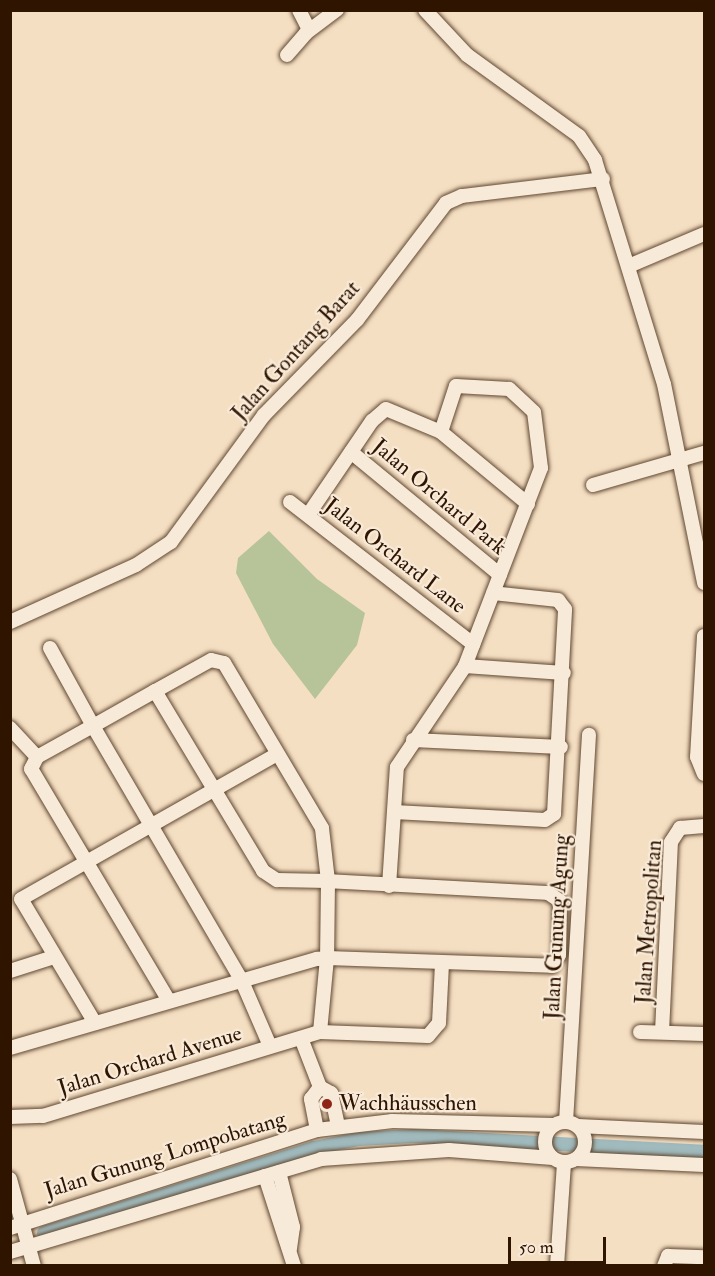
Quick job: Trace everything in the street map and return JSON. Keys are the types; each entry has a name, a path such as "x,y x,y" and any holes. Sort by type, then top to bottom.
{"street":[{"path":"299,10 309,30"},
{"path":"287,55 309,30 337,10"},
{"path":"425,10 467,55 579,136 603,179 631,265 679,458 705,583"},
{"name":"Jalan Gontang Barat","path":"10,622 136,565 171,542 264,415 357,320 446,203 462,196 603,179"},
{"path":"631,265 705,234"},
{"path":"389,886 397,767 413,740 465,666 528,504 541,459 528,402 509,389 456,386 441,432"},
{"path":"308,515 351,452 386,409 441,432 528,504"},
{"name":"Jalan Orchard Park","path":"351,452 500,575"},
{"path":"593,484 679,458 705,453"},
{"name":"Jalan Orchard Lane","path":"290,502 473,644"},
{"path":"394,812 550,818 557,806 564,673 563,603 493,594"},
{"path":"705,636 697,757 705,774"},
{"path":"50,648 150,826 242,979 270,1046"},
{"path":"169,1001 86,865 31,769 37,757 155,691 219,660 327,839 327,958 320,1032"},
{"path":"465,666 564,673"},
{"path":"10,1048 242,979 327,958 442,964 552,966 559,955 560,901 548,893 389,886 269,876 213,791 155,691"},
{"path":"10,728 37,757"},
{"name":"Jalan Gunung Agung","path":"566,1127 589,735"},
{"path":"413,740 561,747"},
{"path":"95,1023 16,901 86,865 277,754"},
{"name":"Jalan Metropolitan","path":"662,1032 671,842 676,831 698,826"},
{"path":"10,971 54,957"},
{"name":"Jalan Orchard Avenue","path":"10,1117 43,1116 320,1032 428,1036 439,1023 442,964"},
{"path":"640,1032 705,1034"},
{"path":"301,1038 320,1087 331,1093 338,1126"},
{"path":"317,1130 311,1098 320,1087"},
{"name":"Jalan Gunung Lompobatang","path":"705,1132 392,1121 338,1126 317,1130 24,1220 29,1245 321,1159 393,1151 705,1165"},
{"path":"564,1157 566,1127"},
{"path":"557,1266 566,1127"},
{"path":"279,1172 293,1227 290,1249"},
{"path":"265,1176 279,1231 290,1249 294,1266"},
{"path":"10,1179 24,1220 10,1228"},
{"path":"10,1252 29,1245 34,1266"},
{"path":"665,1261 705,1257"}],"green space":[{"path":"269,531 317,579 365,613 357,645 315,699 273,644 236,573 238,558"}],"waterway":[{"path":"44,1233 314,1148 359,1139 413,1136 704,1152"}],"place":[{"name":"Wachhäusschen","path":"327,1104"}]}
